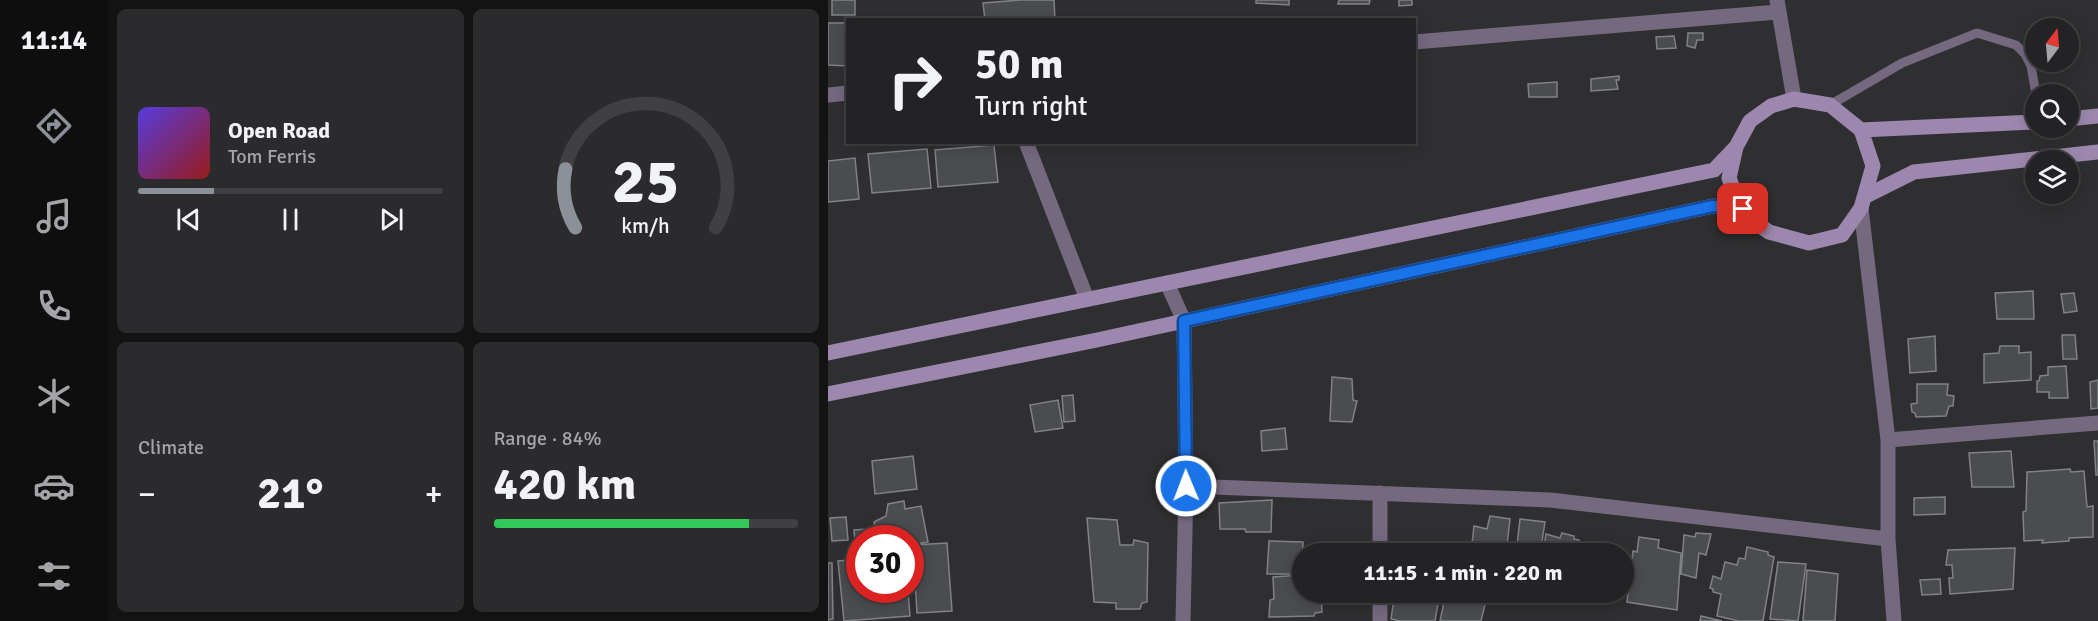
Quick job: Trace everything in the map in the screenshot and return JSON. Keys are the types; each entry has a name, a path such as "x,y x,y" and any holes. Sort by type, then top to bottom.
{"main road":[{"path":"828,353 1714,170 1736,147 1750,121 1771,106 1794,99 1830,105 1861,130 1873,166 1863,202 1842,235 1809,243 1769,232 1743,214 1743,209 1729,178 1736,147"},
{"path":"2079,118 2098,116"},
{"path":"1861,130 2025,123"},
{"path":"1863,202 1914,172 2098,152"},
{"path":"828,394 1184,321 1713,206 1743,209"}],"street":[{"path":"1416,42 1777,6 1794,99"},
{"path":"828,95 846,93"},
{"path":"1027,144 1087,299"},
{"path":"1863,202 1888,440 1888,539 1894,621"},
{"path":"1167,283 1184,321 1186,486 1183,621"},
{"path":"1888,440 2098,423"},
{"path":"1186,486 1550,500 1888,539"},
{"path":"1380,493 1380,543"},
{"path":"1380,603 1380,621"}],"lane":[{"path":"1830,105 1902,63 1977,33 2016,45 2025,54 2031,66 2034,84"}],"building":[{"path":"832,0 855,0 855,15 832,15"},
{"path":"1054,0 1055,18 985,18 983,3"},
{"path":"1256,0 1289,0 1289,5 1256,3"},
{"path":"1339,0 1370,0 1369,4 1338,4"},
{"path":"1399,0 1412,0 1412,5 1399,6"},
{"path":"828,23 846,23 846,66 828,65"},
{"path":"1688,33 1703,33 1703,40 1697,40 1695,48 1687,46"},
{"path":"1674,36 1676,48 1657,49 1656,37"},
{"path":"1619,76 1619,80 1616,80 1618,89 1591,91 1591,79"},
{"path":"1557,82 1557,97 1529,97 1528,84"},
{"path":"994,145 998,182 938,187 935,150"},
{"path":"927,149 931,188 872,193 868,154"},
{"path":"855,158 859,199 828,202 828,161"},
{"path":"2033,291 2034,319 1997,319 1995,293"},
{"path":"2074,293 2077,311 2064,313 2061,294"},
{"path":"2062,335 2075,335 2077,359 2063,359"},
{"path":"1935,336 1936,371 1910,373 1908,339"},
{"path":"2000,346 2019,346 2019,353 2031,352 2031,380 1984,383 1984,354 1999,353"},
{"path":"2066,366 2068,398 2049,398 2049,392 2037,392 2037,381 2040,376 2048,375 2048,367"},
{"path":"1332,377 1352,379 1353,400 1357,401 1352,422 1330,421"},
{"path":"2098,380 2098,408 2091,409 2090,382"},
{"path":"1917,384 1948,384 1947,395 1954,396 1953,406 1949,406 1946,416 1916,417 1912,412 1911,404 1917,403"},
{"path":"1073,395 1075,421 1064,422 1062,396"},
{"path":"1058,400 1063,428 1035,432 1030,405"},
{"path":"1285,428 1287,449 1262,451 1261,431"},
{"path":"2094,441 2098,441 2098,475 2096,475"},
{"path":"2011,451 2014,487 1972,487 1969,453"},
{"path":"913,456 917,489 875,494 872,461"},
{"path":"2070,469 2071,472 2084,471 2087,507 2093,506 2093,537 2069,538 2069,541 2042,543 2043,540 2024,541 2023,512 2026,511 2027,472"},
{"path":"1945,497 1945,514 1914,515 1914,498"},
{"path":"1272,500 1271,532 1220,529 1219,503"},
{"path":"904,501 905,509 921,506 928,542 924,543 924,525 875,525 874,522 886,516 888,504"},
{"path":"1490,516 1510,519 1507,543 1472,543 1474,526 1487,529"},
{"path":"846,517 846,540 832,541 830,518"},
{"path":"1087,518 1117,520 1120,545 1133,545 1134,540 1148,543 1147,602 1142,603 1140,609 1116,609 1116,603 1094,602"},
{"path":"1520,519 1545,522 1542,543 1517,543"},
{"path":"1562,533 1574,536 1579,543 1545,543 1546,534 1560,538"},
{"path":"1696,533 1711,534 1706,555 1699,553 1696,578 1681,574 1684,535 1695,537"},
{"path":"1639,537 1659,540 1658,548 1681,553 1677,610 1633,603 1634,551 1637,552"},
{"path":"1269,541 1303,542 1292,543 1292,574 1267,574"},
{"path":"947,543 952,611 917,613 916,603 924,603 924,544"},
{"path":"1747,547 1768,552 1768,555 1774,557 1763,621 1739,621 1717,616 1721,594 1713,592 1710,588 1713,576 1721,579 1725,562 1737,565 1739,558 1745,559"},
{"path":"2015,548 2013,589 1950,594 1949,578 1953,578 1952,565 1946,565 1948,550"},
{"path":"846,560 846,603 909,603 910,616 844,621 838,561"},
{"path":"1778,562 1806,564 1798,621 1770,619"},
{"path":"828,563 832,563 833,619 828,620"},
{"path":"1807,570 1838,574 1835,621 1803,621"},
{"path":"1292,576 1292,603 1322,603 1322,612 1315,613 1314,616 1269,617 1270,600 1274,599 1273,577"},
{"path":"1940,579 1941,594 1922,595 1920,580"},
{"path":"1393,603 1438,603 1435,621 1391,619"},
{"path":"1444,603 1485,603 1481,621 1440,621"},
{"path":"1701,616 1722,621 1700,621"}],"route":[{"path":"1186,486 1184,321 1713,206 1743,209"}]}
